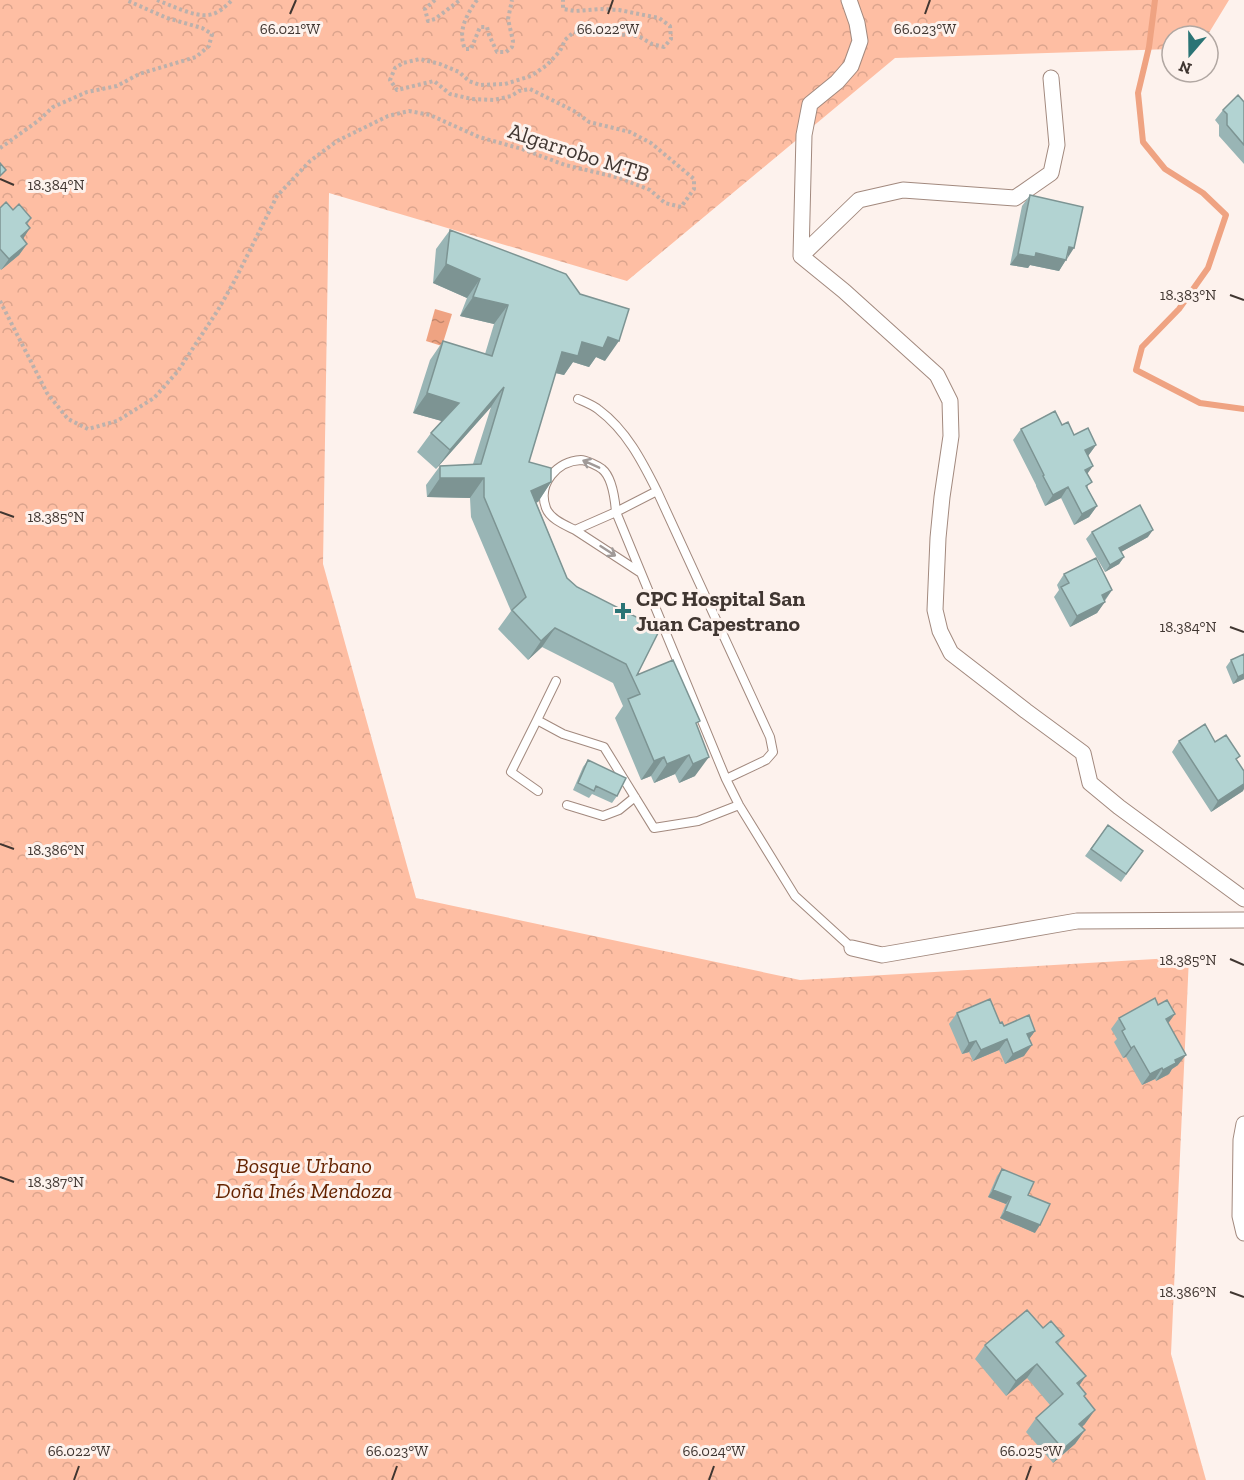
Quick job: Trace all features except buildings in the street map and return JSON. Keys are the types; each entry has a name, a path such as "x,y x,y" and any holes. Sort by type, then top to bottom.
{"street":[{"path":"801,256 804,135 810,104 837,82 851,66 860,41 849,0"},
{"path":"801,256 859,200 903,190 1015,198 1051,173 1057,145 1051,78"},
{"path":"801,256 844,291 937,375 950,401 951,436 940,518 935,609 940,631 951,653 1083,753 1090,783 1244,899"},
{"path":"852,948 882,955 1077,921 1244,920"},
{"path":"1244,1124 1241,1140 1240,1216 1244,1233"}],"lane":[{"path":"578,399 599,410 618,428 636,451 657,491 770,737 773,752 766,760 726,779"},
{"path":"641,573 575,530 560,523 546,510 543,490 550,476 564,464 583,460 603,470 613,490 616,512 726,779 739,804 795,896 852,948"},
{"path":"575,530 657,491"},
{"path":"538,791 511,772 556,681"},
{"path":"537,720 562,734 604,747 654,828 698,821 739,804"},
{"path":"567,805 603,816 619,810 634,796"}],"path":[{"path":"0,148 38,121 53,107 87,92 117,86 139,74 196,57 208,46 212,34 202,28 167,18 126,0"},
{"path":"157,0 183,11 207,15 223,9 232,0"},
{"path":"435,0 424,9 428,21 435,19 460,0"},
{"path":"477,0 468,12 462,32 462,43 465,49 471,48 480,27 487,27 497,52 506,52 512,47 513,41 508,18 512,0"},
{"name":"Algarrobo MTB","path":"0,301 47,393 68,419 88,429 117,421 154,398 178,370 218,310 277,196 310,161 328,147 388,116 409,111 430,115 479,137 522,149 565,165 620,178 650,190 665,202 681,207 694,189 694,179 651,143 630,132 589,122 574,111 530,89 494,100 472,99 450,94 434,81 397,90 390,80 395,68 403,63 420,59 441,64 480,85 505,84 531,76 547,65 560,51 565,39 574,32 631,35 664,47 671,39 670,26 659,18 619,10 563,9 563,0"}],"green space":[{"name":"Bosque Urbano Doña Inés Mendoza","path":"0,0 1229,0 1214,24 1160,24 1160,49 895,58 627,281 329,193 323,564 416,898 800,980 1189,957 1171,1354 1206,1480 0,1480"}],"water":[{"path":"435,309 452,314 442,346 426,341"}],"waterway":[{"path":"1155,0 1149,47 1138,93 1143,142 1165,169 1203,193 1226,215 1208,268 1179,309 1142,347 1136,370 1200,403 1244,409"}],"place":[{"name":"CPC Hospital San Juan Capestrano","path":"623,611"}]}
